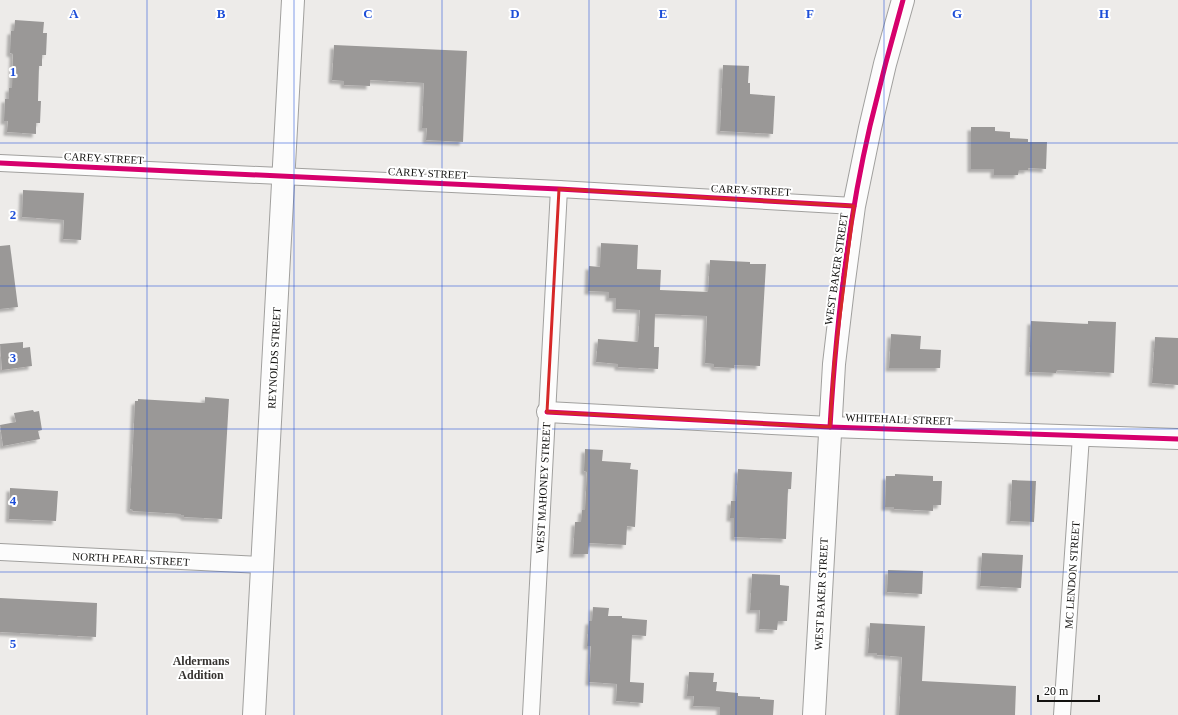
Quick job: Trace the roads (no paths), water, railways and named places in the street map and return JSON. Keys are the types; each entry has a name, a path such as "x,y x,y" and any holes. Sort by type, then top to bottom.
{"main road":[{"name":"REYNOLDS STREET","path":"254,715 293,0"},
{"name":"WEST BAKER STREET","path":"814,715 834,364 843,288 854,206 870,128 885,64 903,0"}],"street":[{"name":"CAREY STREET","path":"0,164 559,189 854,206"},
{"name":"WEST MAHONEY STREET","path":"531,715 559,189"},
{"name":"WHITEHALL STREET","path":"547,412 830,427 1178,439"},
{"name":"MC LENDON STREET","path":"1062,715 1081,436"},
{"name":"NORTH PEARL STREET","path":"0,552 262,566"}],"district":[{"name":"Aldermans Addition","path":"201,668"}]}
